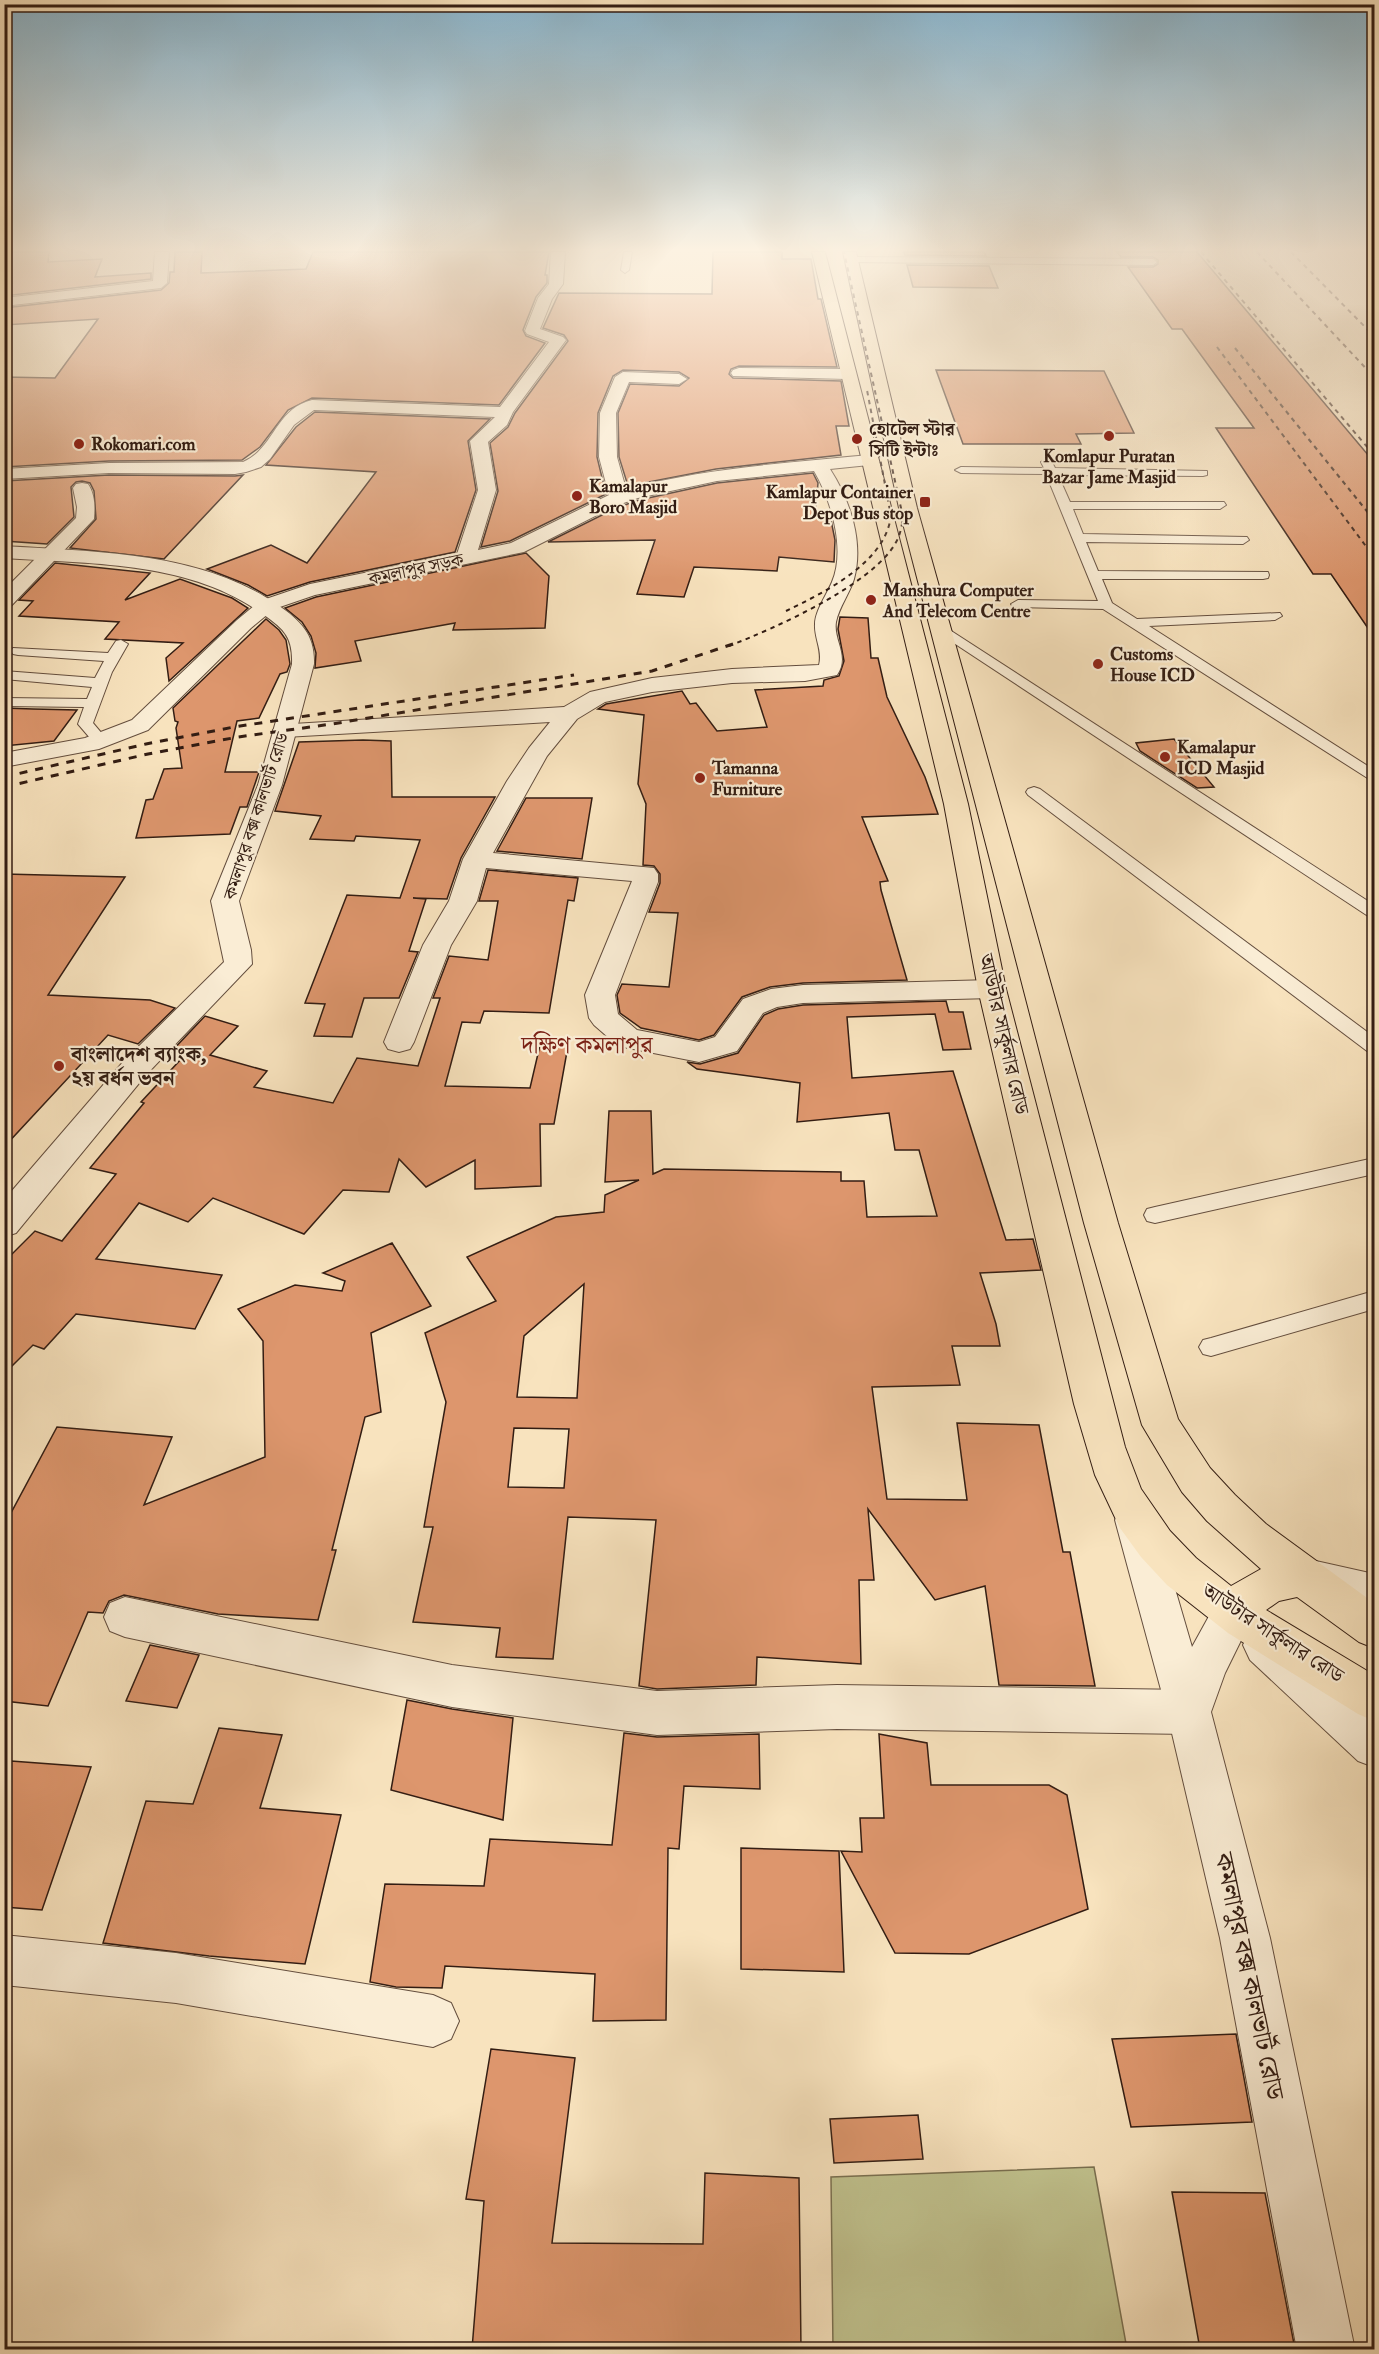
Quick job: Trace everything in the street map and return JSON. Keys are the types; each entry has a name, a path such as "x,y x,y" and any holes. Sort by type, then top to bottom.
{"main road":[{"name":"আউটার সার্কুলার রোড","path":"845,362 901,577 956,804 992,989 1109,1462 1134,1515 1152,1540 1179,1569 1234,1612 1374,1699"},
{"name":"আউটার সার্কুলার রোড","path":"873,362 894,454 1095,1200 1161,1425 1196,1480 1221,1508 1252,1537 1374,1628"},
{"path":"1234,1612 1248,1595 1266,1585 1303,1577"}],"street":[{"path":"466,558 487,490 479,441 501,421 505,412 542,362"},
{"path":"739,373 849,380"},
{"path":"619,498 608,457 608,413 623,377 679,380"},
{"path":"794,387 849,380"},
{"path":"4,474 109,468 234,469 250,466 260,460 299,409 312,405 505,412"},
{"name":"কমলাপুর সড়ক","path":"4,760 101,742 123,735 140,725 267,604 310,590 517,548 619,498 663,486 717,476 869,460"},
{"path":"399,1042 437,945 463,901 476,859 519,781 537,753 569,714 598,697 652,685 732,676 805,674 829,670 832,657 825,623 844,578 847,540 840,508 818,464"},
{"path":"4,602 85,519 86,507 82,488"},
{"name":"কমলাপুর বক্স কালভার্ট রোড","path":"4,552 170,569 214,579 267,604 292,626 303,645 303,664 270,785 225,901 237,950 238,964 134,1069 4,1224"},
{"path":"285,730 569,714"},
{"path":"476,859 645,874 645,882 600,995 604,1018 628,1038 699,1052 726,1044 753,1006 771,998 803,993 992,989"},
{"name":"কমলাপুর বক্স কালভার্ট রোড","path":"1134,1515 1189,1712 1245,1938 1326,2349"},
{"path":"1303,1577 1374,1593"},
{"path":"126,1617 452,1686 657,1713 837,1707 1189,1712 1206,1665 1234,1612 1279,1660 1374,1744"},
{"path":"4,1960 176,1978 434,2020"}],"lane":[{"path":"961,470 1049,466 1203,473"},
{"path":"1049,466 1106,605"},
{"path":"1065,506 1220,505"},
{"path":"1079,538 1244,540"},
{"path":"1094,575 1263,574"},
{"path":"1018,604 1106,605 1374,776"},
{"path":"1132,622 1275,616"},
{"path":"942,629 1374,912"},
{"path":"101,742 86,724 111,657 121,644"},
{"path":"18,651 111,657"},
{"path":"4,675 100,683"},
{"path":"4,702 92,704"},
{"path":"1034,792 1374,1046"},
{"path":"1155,1215 1374,1166"},
{"path":"1211,1347 1374,1300"}],"green space":[{"path":"1094,2167 1127,2349 833,2349 831,2177"}],"building":[{"path":"67,362 531,362 499,405 312,398 288,410 260,447 242,460 109,461 4,467 4,377 55,378"},
{"path":"553,362 836,362 837,367 739,366 731,369 729,374 733,378 841,381 849,426 836,426 841,455 716,469 628,486 619,457 618,413 630,384 679,386 689,378 679,372 623,370 613,376 598,413 597,457 606,494 510,541 481,547 498,491 490,443 508,427 515,413"},
{"path":"1206,362 1290,362 1374,462 1374,637 1331,574 1313,574 1216,428 1254,428"},
{"path":"936,370 1104,371 1134,433 1076,434 1081,444 963,444"},
{"path":"315,412 490,419 468,441 476,490 455,552 310,582 267,596 248,585 207,569 271,545 307,563 376,472 266,465 296,427"},
{"path":"813,473 818,483 815,516 830,515 835,540 834,562 779,557 777,571 694,567 684,597 637,594 655,540 548,542 616,508 639,500 717,483"},
{"path":"109,475 243,475 164,559 70,548 96,519 94,491 90,483 82,481 76,482 71,487 74,517 47,544 4,541 4,481"},
{"path":"526,553 549,576 545,628 453,630 455,623 355,641 361,661 315,668 316,653 311,636 302,622 285,608 316,597"},
{"path":"55,563 150,573 125,600 180,579 232,598 248,608 169,681 166,658 183,643 105,639 119,622 19,616 33,601 19,600"},
{"path":"840,617 868,618 871,658 878,658 887,697 925,777 938,814 862,817 888,881 880,882 881,890 907,980 803,983 770,987 742,997 714,1035 699,1040 641,1028 620,1013 617,995 622,984 669,987 678,913 649,912 660,883 660,874 654,866 643,865 646,804 638,784 644,715 598,709 606,704 682,691 690,704 696,703 717,731 767,727 755,690 823,686 824,680 839,676 844,661 838,629"},
{"path":"266,619 279,630 286,640 290,664 287,672 280,674 259,718 237,721 225,772 259,772 247,807 240,807 230,834 136,838 146,800 153,799 164,769 182,768 176,728 178,722 175,721 173,708"},
{"path":"4,708 77,710 54,741 4,746"},
{"path":"1174,739 1214,787 1197,788 1140,751 1136,743"},
{"path":"391,741 392,797 495,797 461,858 447,899 413,898 426,899 409,951 418,952 399,998 364,998 352,1037 314,1036 325,1004 305,1003 347,895 400,898 420,840 356,836 354,841 310,839 321,816 275,811 299,742"},
{"path":"526,798 592,798 582,859 497,851"},
{"path":"488,870 578,878 574,901 568,900 549,1013 484,1011 480,1023 462,1022 445,1086 530,1088 540,1045 568,1046 554,1124 540,1124 541,1186 475,1189 475,1160 426,1187 399,1159 389,1192 343,1190 304,1234 213,1198 188,1222 139,1203 96,1259 222,1275 195,1329 76,1314 44,1349 33,1345 4,1374 4,1262 35,1231 62,1241 116,1174 90,1168 144,1103 141,1102 183,1057 170,1053 205,1016 238,1026 210,1055 267,1071 254,1087 333,1103 357,1058 418,1066 440,998 433,998 449,956 488,960 498,901 479,901"},
{"path":"4,874 125,877 48,995 150,1000 175,1008 138,1044 108,1035 4,1147"},
{"path":"946,1001 949,1012 963,1012 971,1049 943,1050 935,1014 847,1017 852,1078 953,1071 1006,1240 1033,1239 1041,1270 980,1273 996,1324 1000,1346 952,1346 960,1385 872,1387 887,1499 967,1500 957,1423 1039,1425 1063,1552 1070,1552 1095,1686 999,1685 985,1586 935,1600 868,1509 874,1580 859,1580 861,1664 757,1657 756,1685 657,1689 639,1686 656,1520 568,1517 553,1659 496,1657 500,1628 413,1622 433,1527 424,1527 446,1402 425,1333 496,1301 467,1257 556,1217 604,1212 605,1195 639,1180 605,1182 609,1111 651,1111 653,1174 664,1169 841,1172 841,1181 864,1181 867,1217 937,1216 919,1150 895,1150 889,1113 797,1122 800,1083 697,1069 687,1062 700,1064 738,1053 764,1015 778,1009 803,1005","holes":["584,1284 577,1398 517,1397 524,1336","514,1428 569,1429 564,1488 508,1487"]},
{"path":"392,1243 431,1306 371,1333 381,1412 365,1417 332,1550 336,1550 318,1620 218,1614 124,1595 109,1601 103,1613 88,1612 48,1706 4,1701 4,1526 57,1427 172,1437 144,1505 265,1457 263,1341 238,1309 295,1285 342,1291 345,1281 323,1273"},
{"path":"150,1645 199,1655 177,1708 126,1701"},
{"path":"407,1700 513,1718 503,1820 391,1790"},
{"path":"219,1728 282,1735 260,1808 341,1815 305,1964 209,1956 103,1943 146,1801 193,1804"},
{"path":"624,1733 657,1737 759,1734 760,1789 684,1786 679,1849 668,1848 666,2020 593,2021 595,1974 445,1966 442,1988 396,1987 370,1982 385,1884 484,1886 490,1839 612,1845"},
{"path":"879,1734 927,1743 931,1785 1049,1785 1067,1795 1088,1909 969,1954 895,1953 841,1851 862,1852 860,1818 884,1818"},
{"path":"11,1761 91,1767 42,1910 4,1907 4,1778"},
{"path":"741,1848 839,1851 844,1972 741,1969"},
{"path":"1236,2034 1252,2122 1131,2127 1112,2039"},
{"path":"491,2049 575,2058 552,2243 703,2244 705,2173 799,2178 801,2349 472,2349 484,2201 466,2199"},
{"path":"918,2115 923,2159 834,2163 830,2119"},
{"path":"1172,2192 1265,2193 1295,2349 1200,2349"}],"railway":[{"path":"729,646 795,617 844,590 883,560 898,538 903,517 868,362"},
{"path":"1228,362 1374,557"},
{"path":"1246,362 1374,520"},
{"path":"1295,362 1374,455"},
{"path":"1360,362 1374,377"},
{"path":"786,611 818,595 851,574 878,548 886,533 891,516 867,390"},
{"path":"4,787 148,754 238,737 332,724 652,671 733,644"},
{"path":"4,777 146,744 234,727 574,675"}],"place":[{"name":"Komlapur Puratan Bazar Jame Masjid","path":"1109,436"},
{"name":"হোটেল স্টার সিটি ইন্টাঃ","path":"857,439"},
{"name":"Rokomari.com","path":"79,444"},
{"name":"Kamalapur Boro Masjid","path":"577,496"},
{"name":"Kamlapur Container Depot Bus stop","path":"925,502"},
{"name":"Manshura Computer And Telecom Centre","path":"871,600"},
{"name":"Customs House ICD","path":"1098,664"},
{"name":"Kamalapur ICD Masjid","path":"1165,757"},
{"name":"Tamanna Furniture","path":"700,778"},
{"name":"বাংলাদেশ ব্যাংক, ২য় বর্ধন ভবন","path":"59,1066"}],"district":[{"name":"দক্ষিণ কমলাপুর","path":"587,1045"}]}
